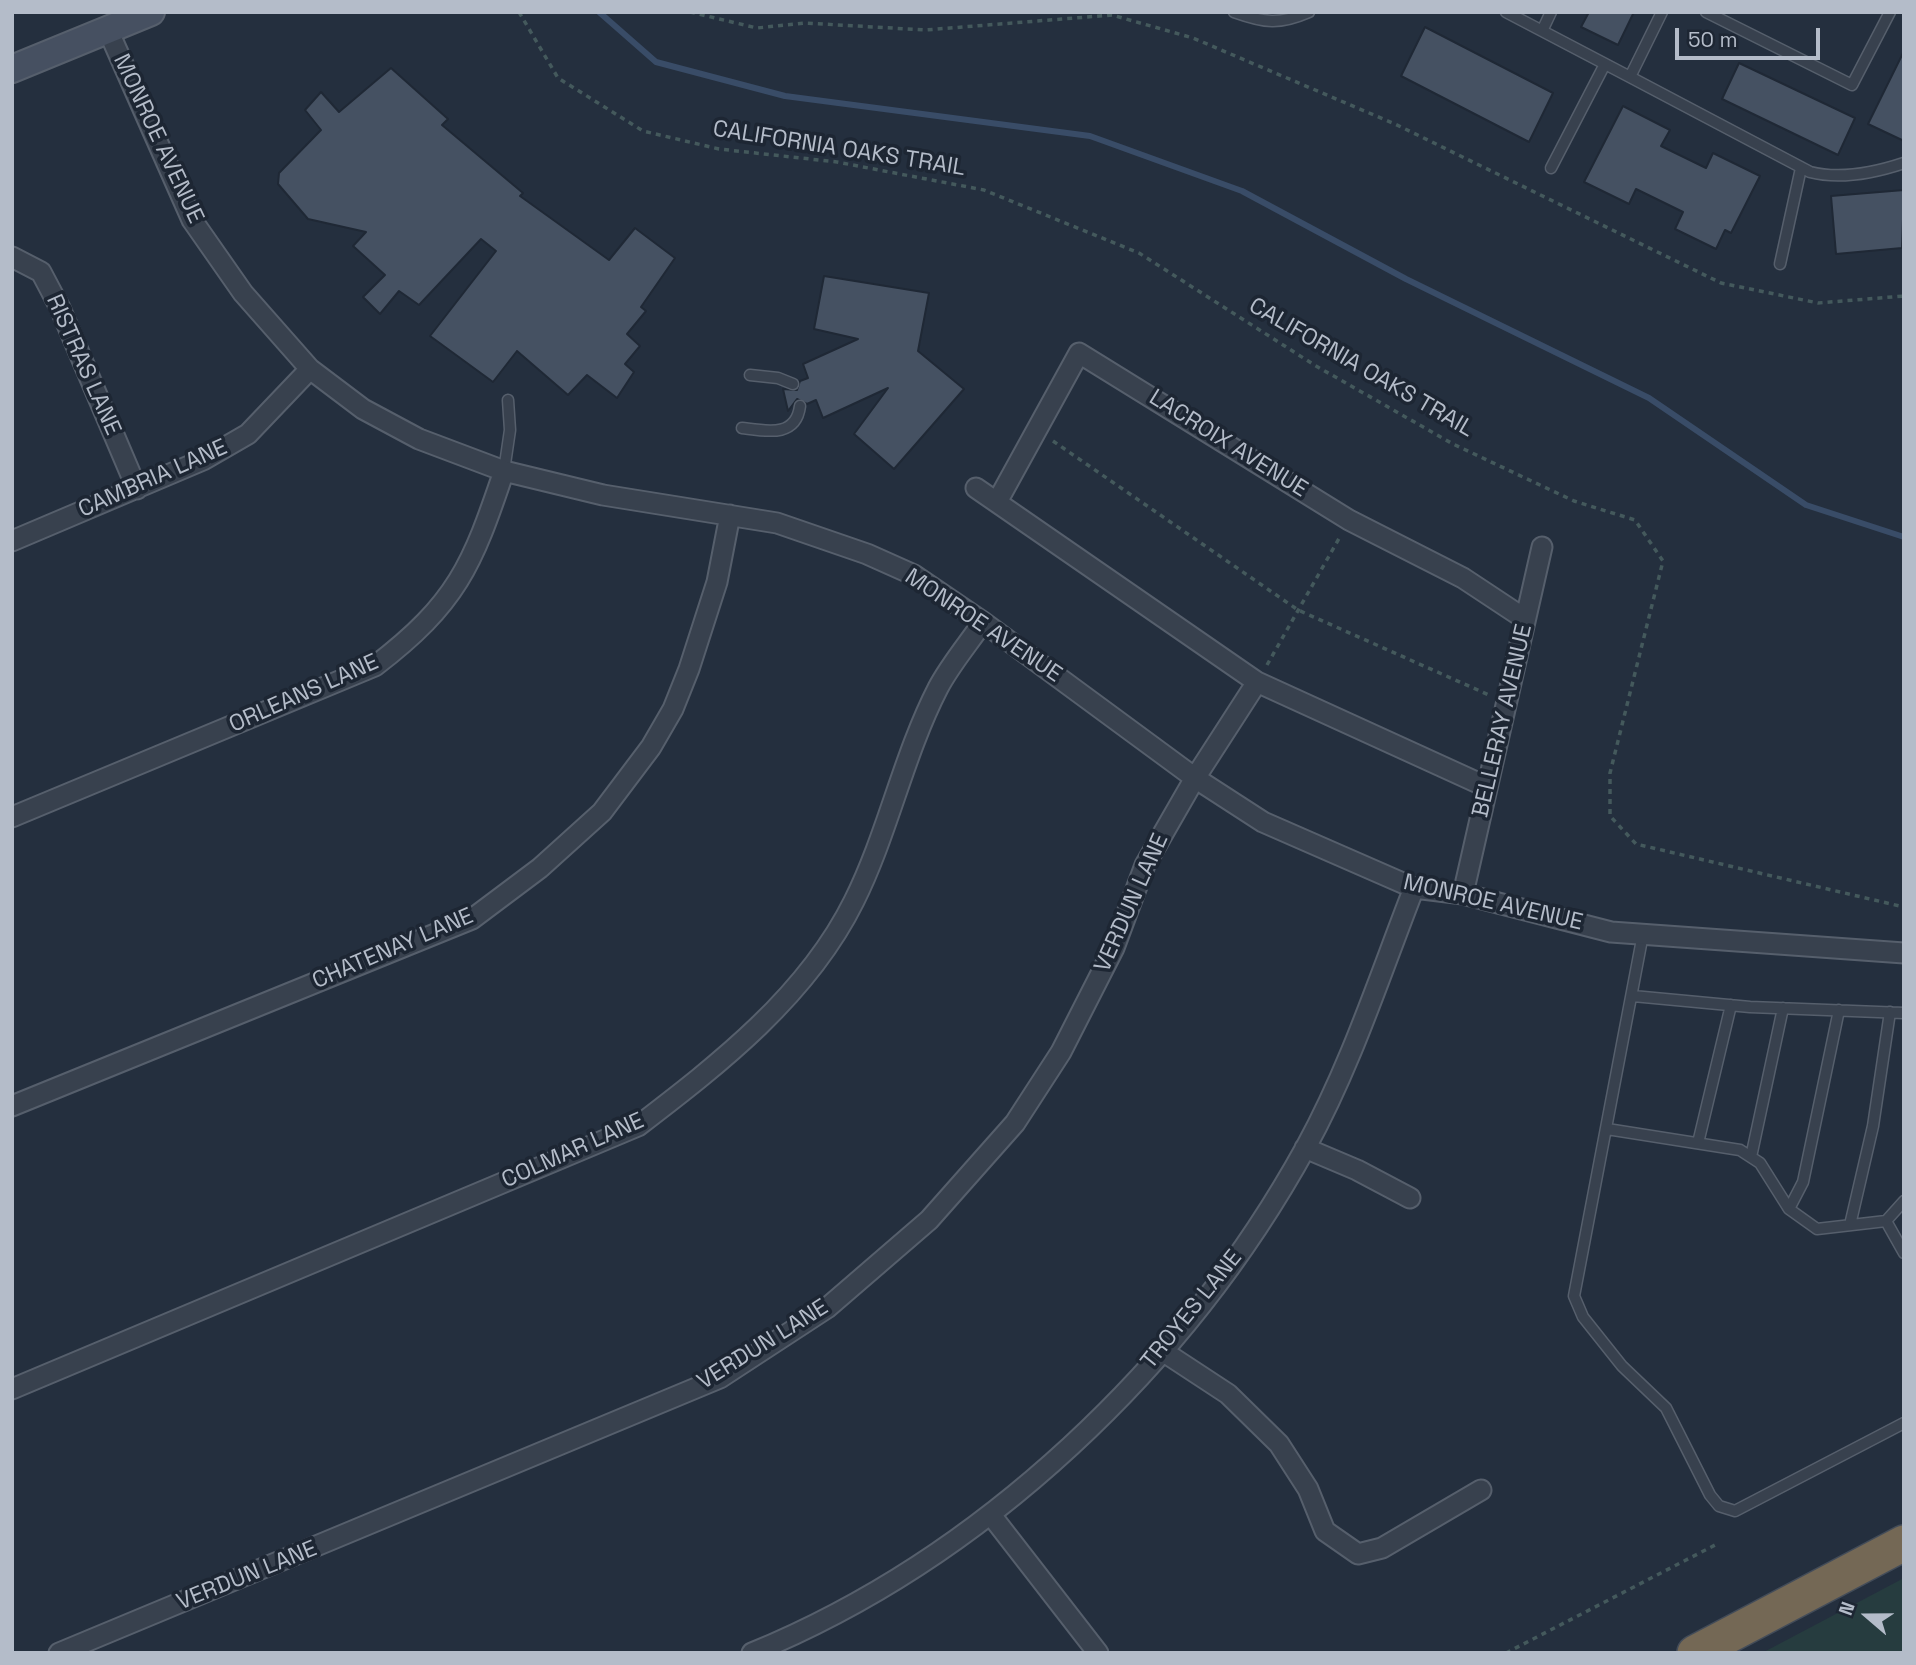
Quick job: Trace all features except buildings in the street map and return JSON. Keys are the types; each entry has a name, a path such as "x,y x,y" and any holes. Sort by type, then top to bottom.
{"highway":[{"path":"1695,1653 1904,1543"}],"main road":[{"path":"12,69 151,12"}],"street":[{"name":"MONROE AVENUE","path":"108,30 192,220 243,293 310,369 363,409 419,439 504,471 603,495 777,523 867,554 914,575 983,622 1195,778 1263,821 1414,888 1463,894 1611,932 1904,953"},
{"name":"RISTRAS LANE","path":"12,257 41,272 60,308 137,489"},
{"name":"LACROIX AVENUE","path":"997,502 1079,353 1349,520 1463,578 1525,619"},
{"name":"CAMBRIA LANE","path":"12,541 203,460 248,434 310,369"},
{"name":"ORLEANS LANE","path":"12,817 375,666 415,636 445,603 481,540 504,471"},
{"path":"976,488 1257,682 1487,787"},
{"name":"CHATENAY LANE","path":"12,1106 472,919 540,868 602,812 651,747 673,709 717,582 730,515"},
{"name":"BELLERAY AVENUE","path":"1463,894 1542,547"},
{"name":"COLMAR LANE","path":"12,1389 638,1126 719,1065 770,1014 815,960 853,904 887,826 916,740 939,687 983,622"},
{"name":"VERDUN LANE","path":"59,1653 720,1378 827,1308 929,1220 1015,1123 1061,1052 1114,948 1145,865 1195,778 1257,682"},
{"name":"TROYES LANE","path":"752,1653 794,1645 990,1515 1039,1474 1164,1352 1245,1244 1305,1148 1343,1073 1414,888"},
{"path":"1305,1148 1357,1170 1410,1198"},
{"path":"1164,1352 1228,1394 1279,1444 1308,1489 1325,1531 1358,1554 1382,1548 1481,1490"},
{"path":"990,1515 1098,1653"}],"lane":[{"path":"1234,12 1258,20 1286,22 1309,12"},
{"path":"1507,12 1801,168 1829,177 1904,163"},
{"path":"1542,31 1551,12"},
{"path":"1630,77 1662,12"},
{"path":"1706,12 1852,85 1890,12"},
{"path":"1551,167 1605,64"},
{"path":"1780,264 1801,168"},
{"path":"750,375 778,378 793,384"},
{"path":"504,471 510,430 508,400"},
{"path":"742,428 771,432 790,428 797,419 800,406"},
{"path":"1643,934 1574,1296 1583,1317 1622,1366 1666,1408 1710,1495 1719,1506 1735,1511 1904,1423"},
{"path":"1633,996 1731,1005 1904,1013"},
{"path":"1698,1143 1731,1005"},
{"path":"1751,1157 1783,1008"},
{"path":"1789,1209 1803,1182 1839,1010"},
{"path":"1850,1225 1873,1126 1890,1012"},
{"path":"1607,1129 1740,1150 1759,1163 1789,1209 1817,1229 1886,1221 1904,1201"},
{"path":"1886,1221 1904,1253"}],"path":[{"name":"CALIFORNIA OAKS TRAIL","path":"519,12 558,78 643,131 719,149 838,162 984,190 1139,253 1316,366 1453,444 1574,501 1634,520 1663,561 1610,773 1609,816 1636,844 1904,907"},
{"path":"691,12 757,28 805,23 925,30 1112,15 1193,38 1395,124 1721,282 1818,303 1904,296"},
{"path":"1037,430 1298,610 1507,702"},
{"path":"1257,682 1349,520"},
{"path":"1506,1653 1717,1544"}],"green space":[{"path":"1904,1578 1904,1653 1762,1653"}],"waterway":[{"path":"599,12 656,62 785,96 1090,136 1242,191 1406,279 1649,398 1806,505 1904,537"}]}
